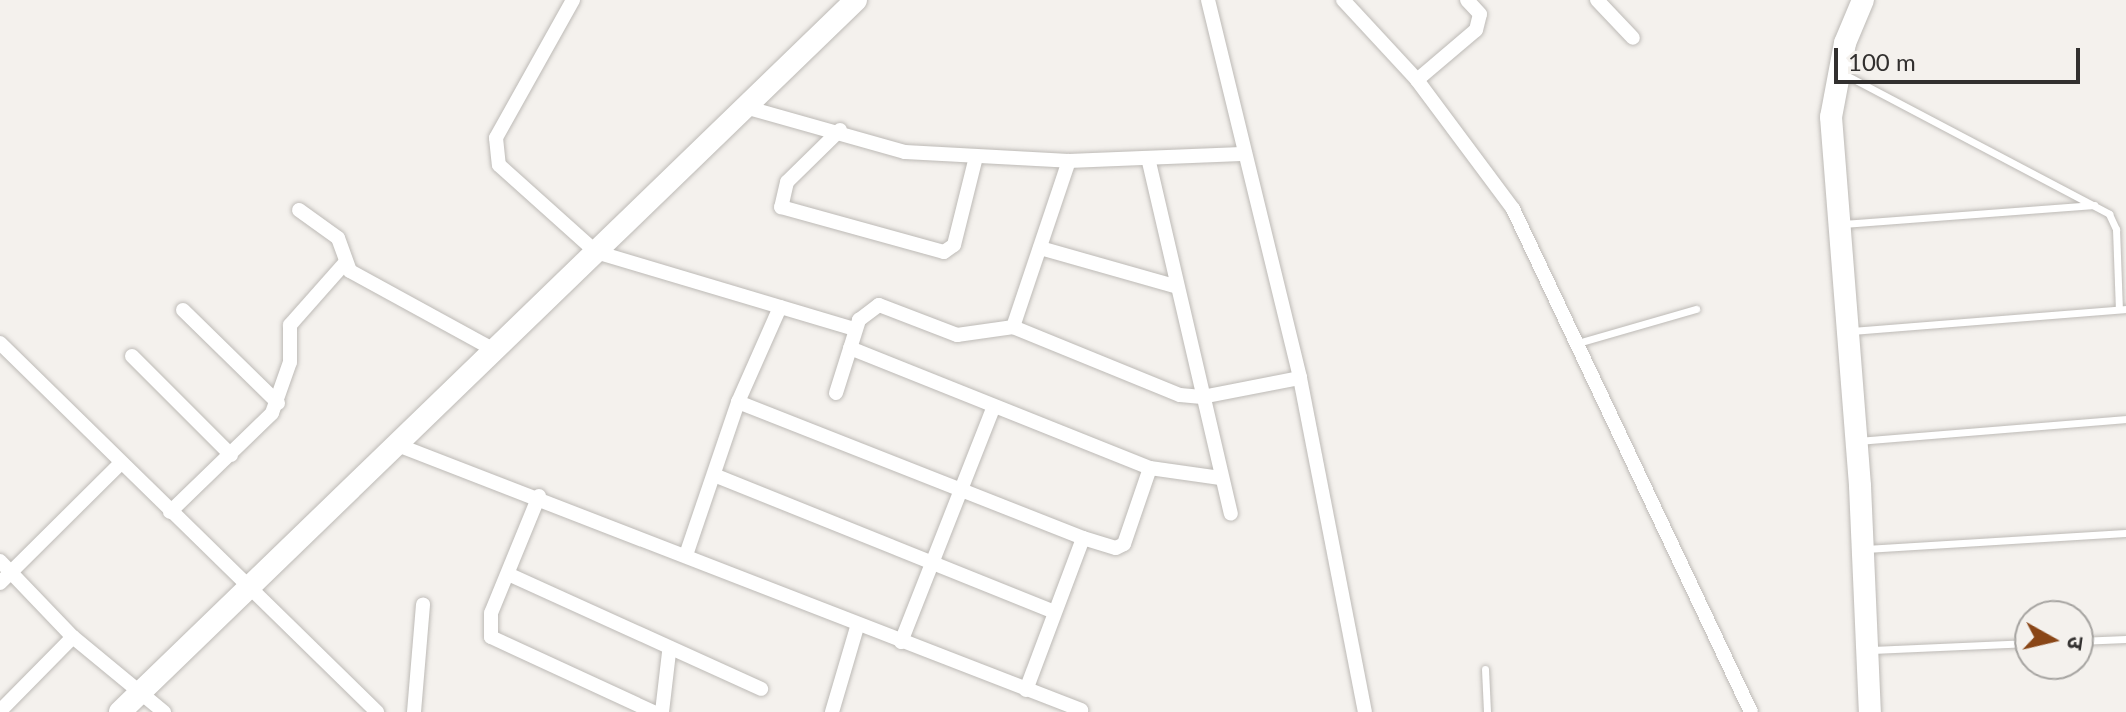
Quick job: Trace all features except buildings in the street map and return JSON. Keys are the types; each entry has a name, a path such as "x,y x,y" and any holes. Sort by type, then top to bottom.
{"street":[{"path":"573,0 536,58 494,148 499,165 596,252 855,329"},
{"path":"120,712 856,0"},
{"path":"1208,0 1241,154 1300,378 1365,712"},
{"path":"1343,0 1417,80 1513,209 1751,712"},
{"path":"1417,80 1476,30 1480,14 1467,0"},
{"path":"1597,0 1633,38"},
{"path":"1863,0 1838,71 1831,117 1856,442 1870,712"},
{"path":"745,107 840,130 905,152 1149,162 1241,154"},
{"path":"840,130 787,182 781,207 944,252 954,245 976,157"},
{"path":"1013,327 1069,161"},
{"path":"1149,162 1174,286 1231,514"},
{"path":"299,210 338,238 344,264 494,350"},
{"path":"1040,248 1174,286"},
{"path":"170,512 231,455 278,403 290,362 288,329 344,264"},
{"path":"836,393 855,329 865,310 879,305 949,333 1013,327 1160,390 1202,397 1300,378"},
{"path":"686,555 738,402 780,307"},
{"path":"183,310 278,403"},
{"path":"0,343 248,590 377,712"},
{"path":"850,348 993,408 1150,468 1220,478"},
{"path":"132,356 231,455"},
{"path":"738,402 958,494 1116,548 1124,544 1150,468"},
{"path":"901,642 993,408"},
{"path":"395,444 539,496 857,627 1081,710"},
{"path":"121,463 4,572 137,695 164,712"},
{"path":"714,475 930,565 1054,612"},
{"path":"539,496 491,613 491,637 588,687 653,712"},
{"path":"1026,690 1083,538"},
{"path":"508,574 669,652 761,689"},
{"path":"414,712 423,604"},
{"path":"832,712 857,627"},
{"path":"2,704 73,637"},
{"path":"662,712 669,652"}],"lane":[{"path":"1838,71 2096,205 2116,229 2122,309 1846,332"},
{"path":"1837,225 2096,205"},
{"path":"1578,343 1696,309"},
{"path":"1856,442 2126,419"},
{"path":"1863,550 2126,533"},
{"path":"2094,640 2126,639"},
{"path":"1867,651 2014,644"},
{"path":"1485,669 1487,712"}]}
